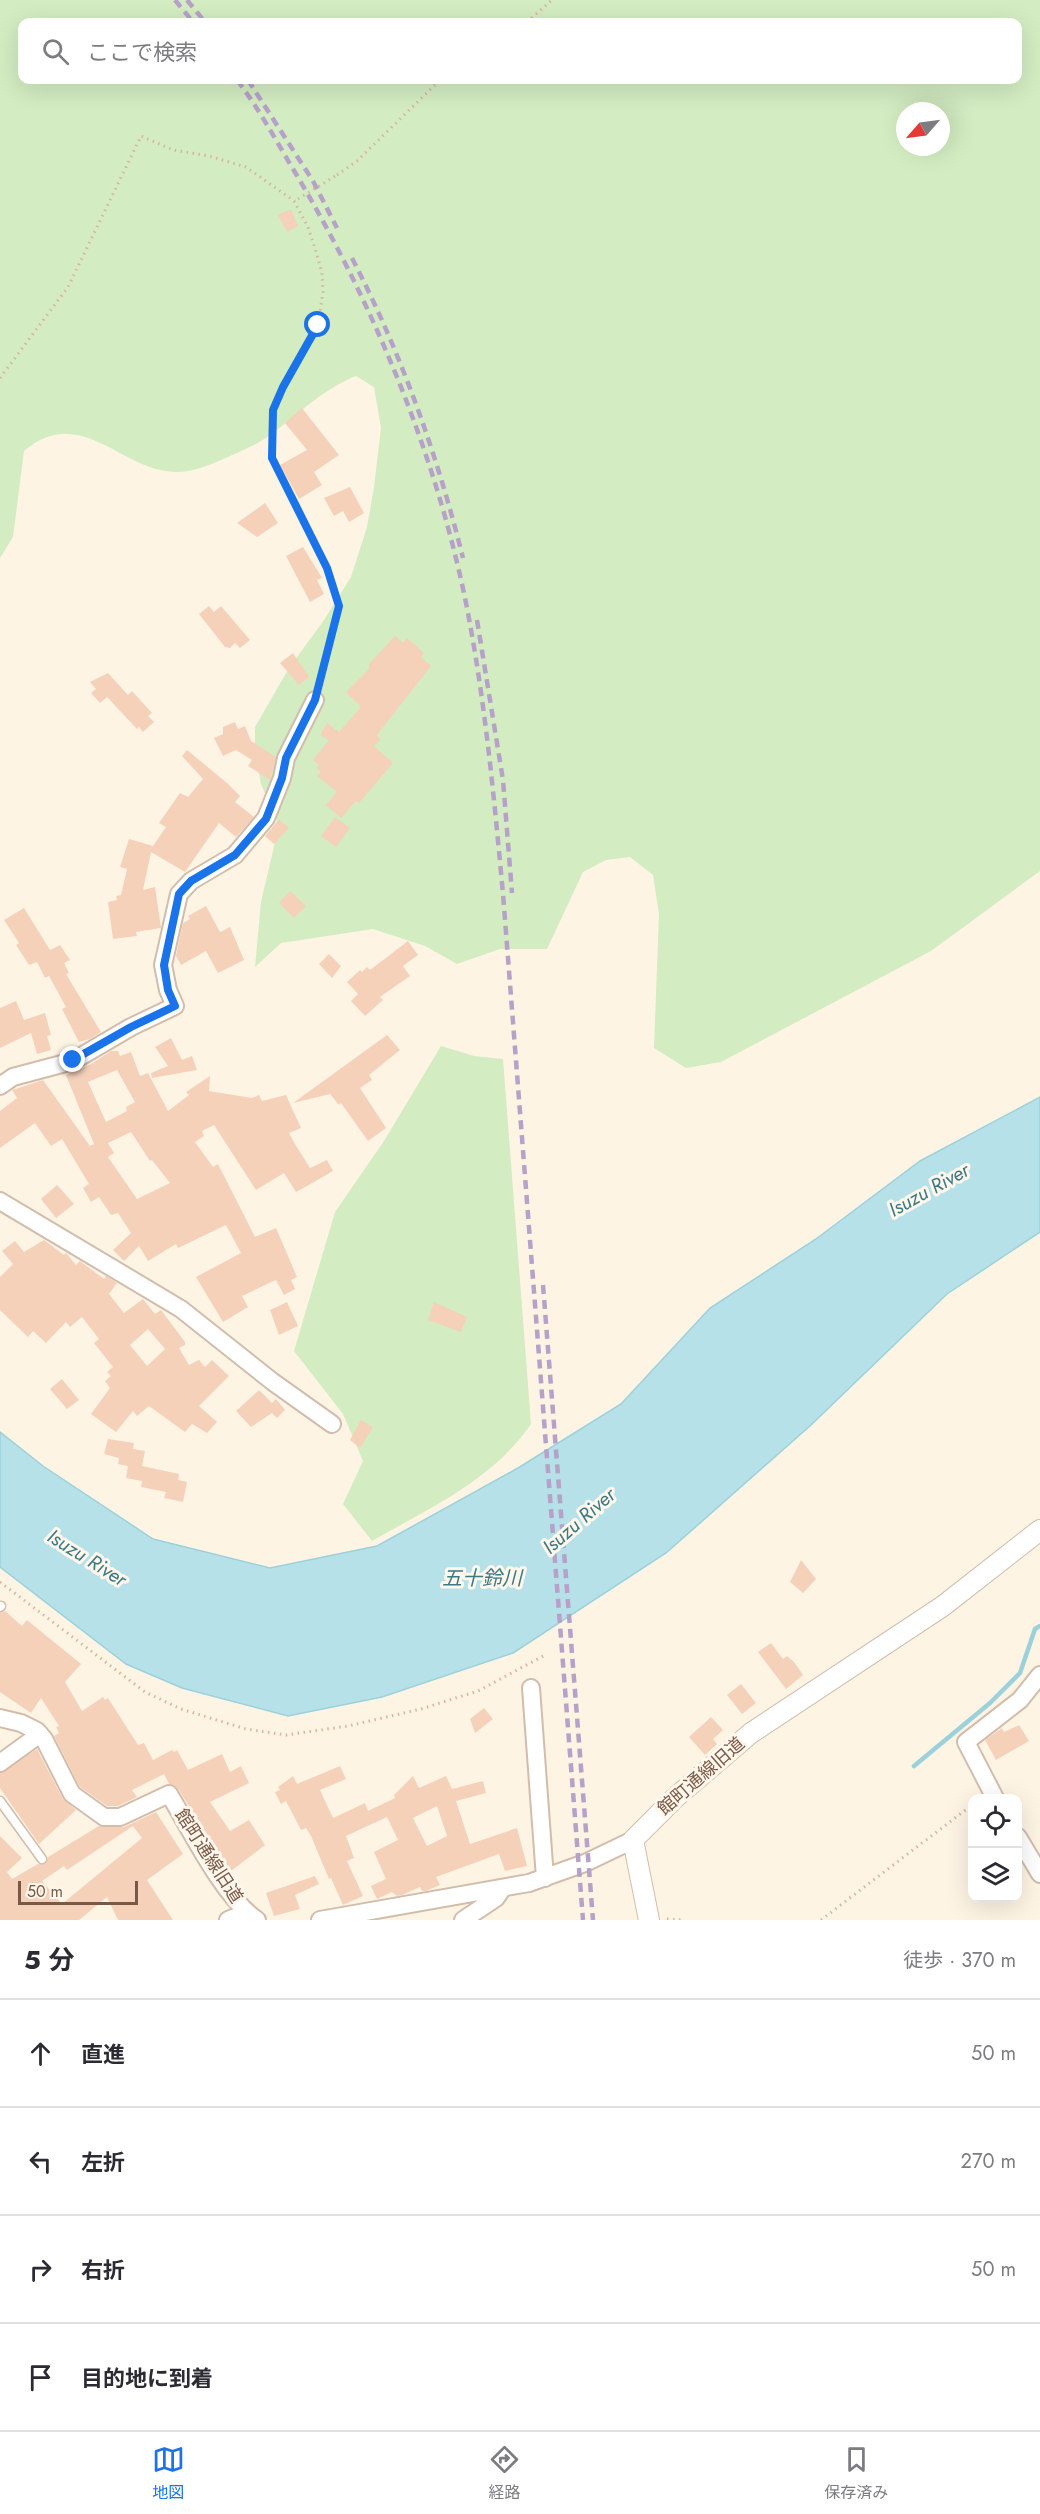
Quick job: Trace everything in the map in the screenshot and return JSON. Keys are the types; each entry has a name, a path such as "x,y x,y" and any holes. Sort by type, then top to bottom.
{"street":[{"path":"0,1086 13,1077 73,1060 131,1027 175,1006 168,990 164,965 179,894 191,881 235,855 266,819 282,778 286,758 315,700"},
{"path":"0,1201 181,1309 273,1382 332,1424"},
{"name":"館町通線旧道","path":"320,1920 503,1888 544,1878 585,1863 633,1840 676,1797 751,1733 943,1606 1040,1530"},
{"path":"993,1794 966,1742 1029,1692 1040,1675"},
{"path":"531,1688 544,1878"},
{"path":"0,1718 30,1727 40,1734 0,1763"},
{"name":"館町通線旧道","path":"40,1734 72,1794 104,1817 120,1817 169,1794 220,1878 252,1916"},
{"path":"633,1840 649,1920"},
{"path":"1022,1845 1040,1874"},
{"path":"463,1920 496,1898 503,1888"},
{"path":"228,1920 252,1916"}],"lane":[{"path":"0,1801 42,1859"}],"path":[{"path":"532,18 552,0"},
{"path":"296,200 357,161 436,84"},
{"path":"0,378 68,286 141,135 173,150 209,156 246,167 296,200 308,227 322,273 322,306 318,325 283,387 273,410 272,458 327,568 339,600 315,700"},
{"path":"0,1582 145,1692 181,1709 246,1729 286,1735 348,1726 421,1709 478,1691 547,1654"},
{"path":"820,1920 968,1808"}],"green space":[{"path":"0,0 1040,0 1040,871 931,951 721,1062 686,1068 654,1048 659,914 653,875 630,857 606,860 583,872 547,949 500,949 457,964 425,946 373,929 281,943 255,967 261,902 279,825 261,784 255,755 255,727 289,668 324,620 351,577 367,527 374,487 381,428 374,387 356,376 344,381 258,443 216,462 188,471 157,469 83,436 64,434 45,438 24,451 13,537 0,558"},
{"path":"441,1046 474,1056 503,1059 531,1424 516,1444 479,1477 437,1505 372,1541 343,1504 363,1461 343,1414 294,1351 335,1212 384,1141"}],"water":[{"name":"五十鈴川","path":"1040,1097 1040,1232 947,1294 811,1425 666,1553 513,1653 382,1697 288,1716 182,1688 126,1664 0,1567 0,1432 43,1466 153,1539 270,1568 377,1546 518,1468 621,1404 710,1308 816,1239 920,1161"}],"building":[{"path":"291,209 298,226 287,232 278,215"},
{"path":"302,408 339,455 314,472 322,485 299,499 280,465 307,450 285,423"},
{"path":"350,487 364,513 349,522 343,511 334,516 324,498"},
{"path":"265,503 278,523 257,537 237,523"},
{"path":"303,547 322,578 317,580 324,594 310,602 286,556"},
{"path":"209,606 214,612 221,606 250,640 240,648 235,643 230,648 225,647 199,614"},
{"path":"395,636 403,643 407,638 424,653 421,657 431,666 377,735 380,740 374,746 393,763 359,803 356,801 341,818 326,805 337,792 317,776 321,771 316,768 319,765 313,760 329,740 320,735 327,723 339,732 361,707 346,692 369,669 369,664"},
{"path":"293,653 309,677 299,685 280,663"},
{"path":"108,673 128,695 132,691 152,713 148,716 154,722 143,732 139,727 137,729 107,697 100,703 91,693 96,689 90,682"},
{"path":"235,722 238,729 245,726 251,741 276,757 270,780 248,766 252,760 236,750 223,756 214,738 223,734 223,727"},
{"path":"187,750 240,796 235,802 254,817 236,837 219,823 185,872 151,852 143,890 155,887 161,928 136,932 137,936 113,939 108,902 117,900 116,896 121,895 127,869 120,867 129,839 153,846 166,827 159,823 180,793 188,797 203,779 182,756"},
{"path":"335,817 350,828 336,847 321,836"},
{"path":"279,819 289,828 274,844 265,836"},
{"path":"290,891 306,906 294,918 279,903"},
{"path":"206,906 220,932 230,927 244,960 218,973 206,951 181,965 176,956 183,923 190,919 188,916"},
{"path":"24,908 50,950 60,945 70,960 64,963 69,973 66,974 101,1032 90,1039 79,1042 62,1009 66,1007 49,976 45,978 37,962 29,965 16,945 19,943 4,920"},
{"path":"408,941 418,955 403,966 410,976 380,997 383,1000 365,1016 351,1001 358,994 347,982 360,970 362,972 367,967 370,970"},
{"path":"329,954 341,966 332,978 319,964"},
{"path":"16,1001 24,1020 45,1013 51,1035 47,1036 51,1050 37,1054 31,1033 0,1048 0,1008"},
{"path":"387,1035 400,1050 369,1075 372,1080 360,1088 386,1128 368,1141 341,1103 339,1105 330,1094 293,1103"},
{"path":"171,1038 182,1060 192,1056 197,1070 152,1078 151,1073 168,1066 155,1047"},
{"path":"111,1051 118,1051 120,1056 131,1052 140,1076 148,1073 168,1111 189,1095 186,1092 210,1076 209,1091 252,1098 259,1095 262,1101 286,1095 301,1128 289,1133 295,1144 310,1168 327,1160 333,1171 296,1192 284,1173 256,1190 214,1125 202,1131 204,1136 195,1142 213,1167 218,1164 255,1237 276,1228 297,1277 291,1280 295,1289 284,1295 276,1280 242,1296 248,1307 223,1322 196,1277 241,1253 226,1225 178,1248 176,1244 148,1261 139,1246 124,1261 113,1250 131,1233 118,1213 111,1215 99,1197 91,1202 83,1188 89,1184 62,1139 51,1146 35,1123 0,1148 0,1111 17,1098 12,1090 43,1080 90,1146 94,1144 66,1075 91,1064","holes":["117,1070 135,1102 126,1107 127,1111 106,1122 88,1082","131,1132 150,1161 152,1160 170,1183 137,1199 108,1157 114,1153 108,1143"]},
{"path":"57,1185 74,1204 56,1218 41,1199"},
{"path":"44,1240 64,1255 66,1253 76,1265 80,1261 104,1279 106,1276 117,1283 109,1294 124,1313 143,1299 155,1314 161,1310 185,1342 185,1345 179,1348 189,1365 199,1360 205,1367 212,1360 229,1376 199,1406 217,1422 207,1433 192,1424 185,1432 149,1406 137,1416 133,1411 116,1432 91,1414 110,1388 105,1381 111,1376 107,1372 113,1367 94,1343 99,1339 82,1317 70,1327 66,1322 46,1343 33,1331 28,1337 0,1310 0,1277 13,1264 2,1251 15,1241 24,1252","holes":["148,1329 165,1349 147,1366 130,1345"]},
{"path":"287,1302 298,1326 279,1335 270,1310"},
{"path":"434,1302 467,1317 461,1332 428,1320"},
{"path":"62,1379 79,1400 67,1409 50,1389"},
{"path":"258,1391 272,1403 276,1399 285,1410 277,1418 272,1413 251,1427 236,1411"},
{"path":"361,1420 373,1427 360,1448 350,1440"},
{"path":"108,1439 134,1443 133,1449 145,1451 142,1466 179,1474 178,1480 187,1482 183,1502 164,1498 166,1492 141,1487 142,1481 126,1478 128,1466 118,1464 119,1458 104,1454"},
{"path":"801,1560 816,1579 803,1593 790,1582"},
{"path":"5,1611 22,1626 27,1620 81,1664 65,1682 82,1711 103,1697 105,1700 108,1698 138,1745 144,1743 153,1760 172,1750 174,1752 177,1750 188,1770 222,1754 230,1772 241,1766 249,1783 210,1802 230,1831 249,1820 265,1845 231,1871 178,1789 169,1784 164,1774 132,1790 137,1797 118,1806 107,1806 80,1787 54,1736 59,1733 56,1727 59,1726 41,1698 31,1713 0,1692 0,1613"},
{"path":"771,1643 783,1659 787,1656 794,1662 803,1675 786,1689 758,1652"},
{"path":"741,1684 756,1703 742,1714 727,1695"},
{"path":"484,1708 493,1719 475,1733 470,1719"},
{"path":"711,1717 723,1730 713,1739 717,1744 705,1755 689,1737"},
{"path":"1019,1725 1029,1741 996,1760 985,1740 1002,1728 1004,1732"},
{"path":"37,1749 63,1799 76,1810 39,1844 0,1788 0,1773"},
{"path":"340,1766 346,1779 320,1790 333,1818 365,1803 368,1811 395,1798 394,1795 413,1776 419,1788 446,1776 452,1789 483,1781 486,1793 456,1801 470,1844 517,1828 527,1866 505,1871 499,1854 436,1877 440,1885 426,1891 422,1891 420,1887 402,1895 397,1896 392,1892 377,1899 371,1886 386,1879 374,1852 398,1840 387,1817 346,1836 354,1858 347,1861 363,1896 343,1905 311,1836 306,1828 301,1830 286,1801 281,1804 275,1792 280,1790 278,1787 293,1776 297,1784","holes":["437,1806 447,1836 427,1846 413,1818"]},
{"path":"156,1812 183,1854 147,1880 173,1920 118,1920 107,1897 79,1920 0,1920 0,1836 22,1858 7,1872 12,1879 38,1864 45,1864 48,1857 99,1826 124,1827","holes":["133,1826 142,1838 62,1904 42,1881 64,1866 67,1870"]},
{"path":"315,1876 319,1884 295,1895 300,1909 274,1916 266,1893"}],"waterway":[{"path":"914,1766 990,1703 1020,1673 1035,1629 1040,1626"}],"railway":[{"path":"175,0 190,18"},
{"path":"187,0 202,18"},
{"path":"240,84 265,121 319,214 373,321 418,432 437,488 453,546 473,639 484,712 503,894 583,1920"},
{"path":"251,84 313,181 337,228"},
{"path":"352,258 402,367 442,481 463,558"},
{"path":"477,620 503,780 512,893"},
{"path":"543,1285 593,1920"}],"route":[{"path":"73,1060 131,1027 175,1006 164,977 164,965 179,894 191,881 235,855 266,819 282,778 286,758 315,700 339,600 327,568 272,458 271,426 273,410 283,387 318,325"}],"water label":[{"name":"Isuzu River","path":"929,1190"},
{"name":"Isuzu River","path":"579,1521"},
{"name":"Isuzu River","path":"87,1558"}]}
